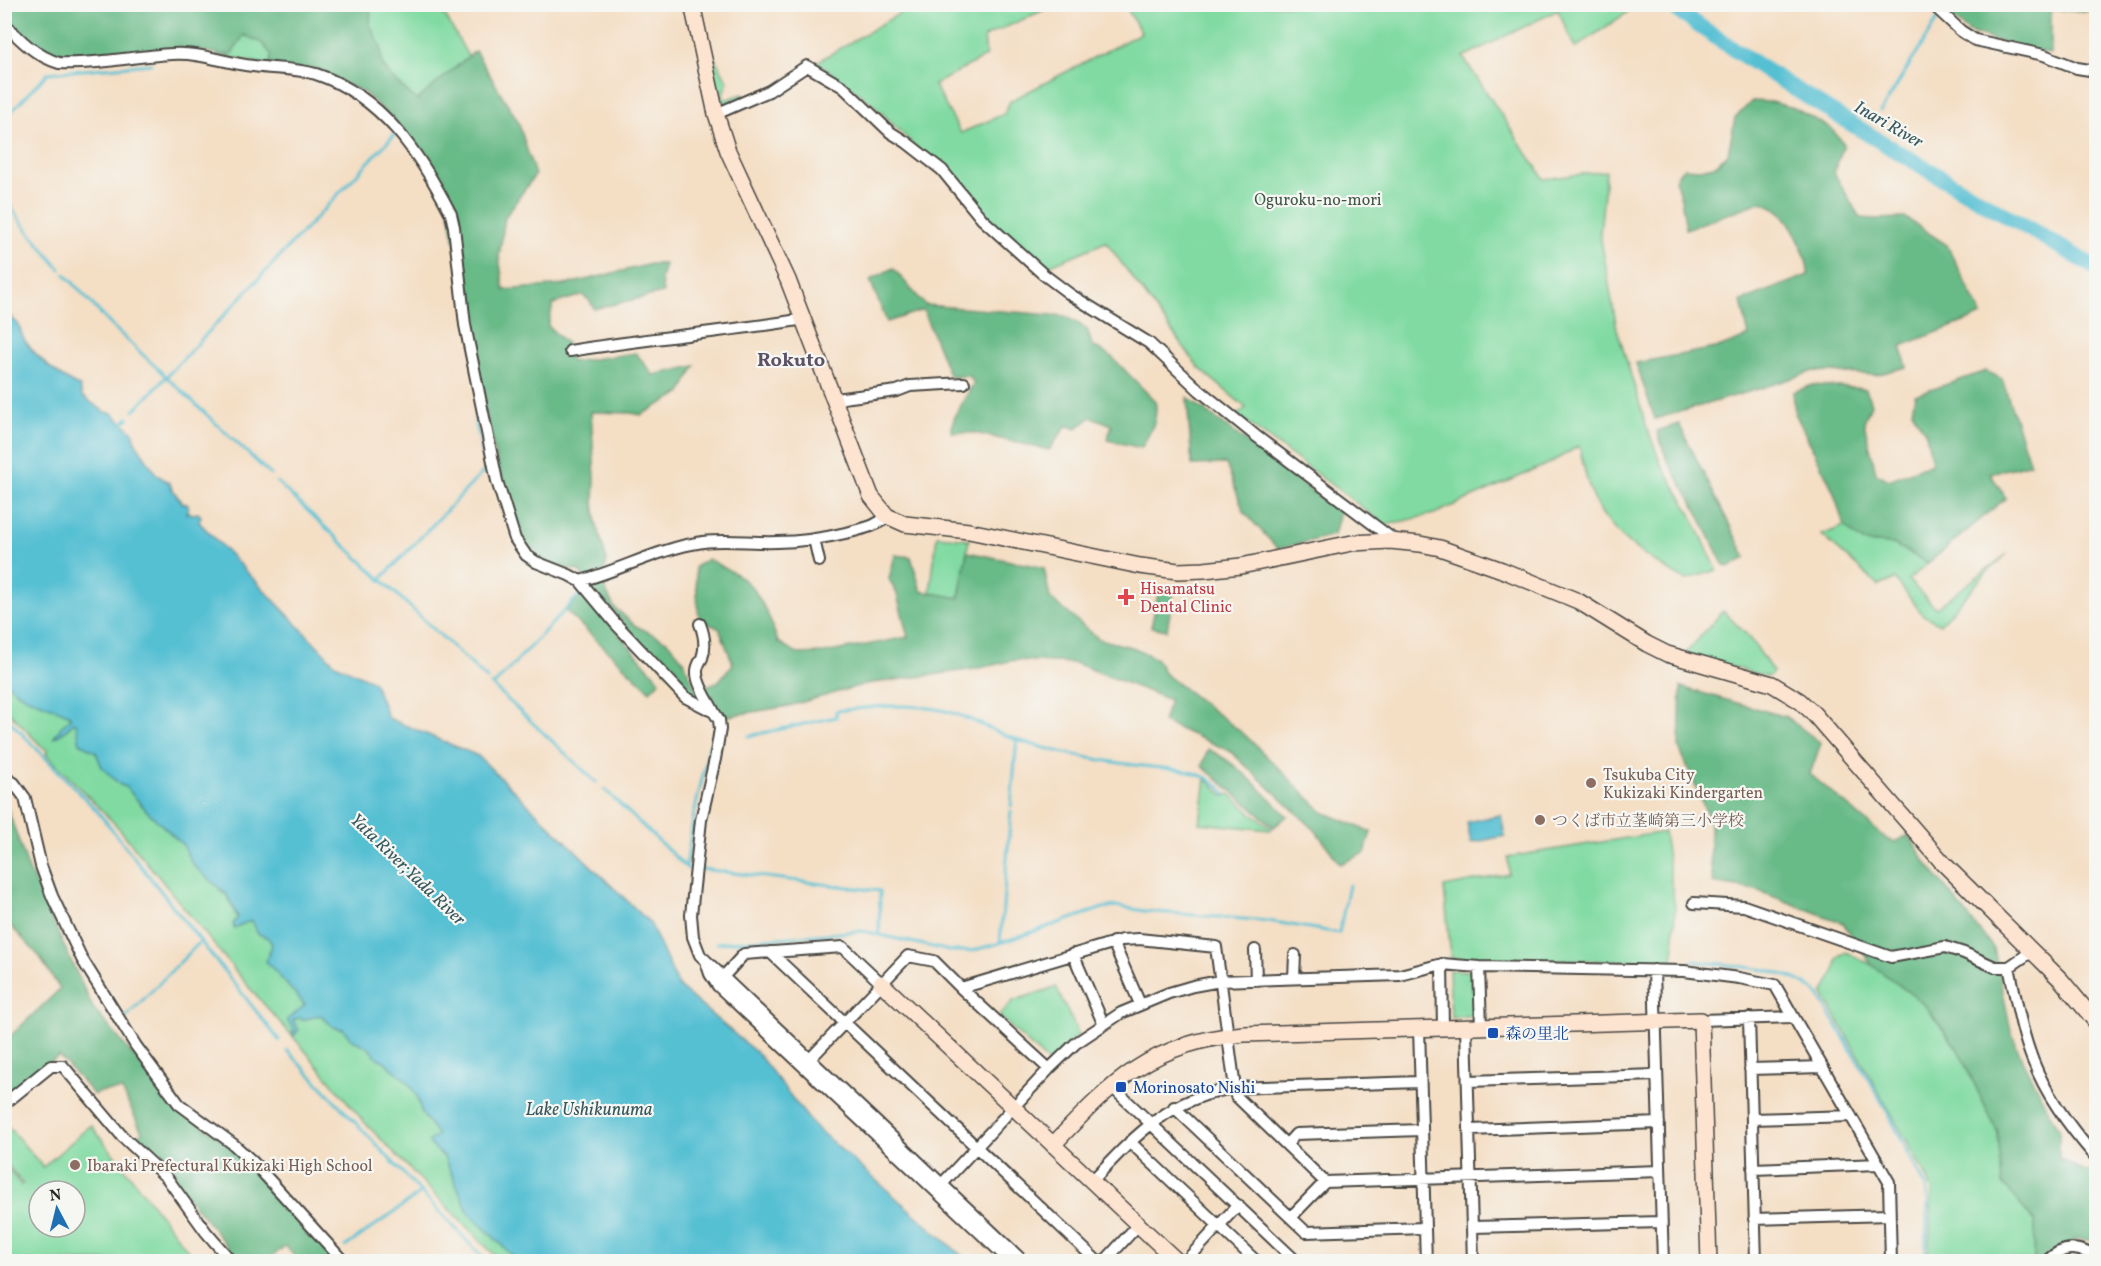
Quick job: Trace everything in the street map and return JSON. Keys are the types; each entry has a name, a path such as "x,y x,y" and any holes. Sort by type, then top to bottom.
{"street":[{"path":"1932,4 1961,31 1975,40 2044,55 2077,68 2097,71"},
{"path":"689,5 716,114 733,164 804,319 871,496 887,516 905,524 969,531 1129,564 1178,571 1230,567 1373,541 1403,542 1440,548 1502,570 1578,602 1667,654 1772,684 1800,701 1943,863 2062,981 2097,1022"},
{"path":"4,22 39,55 59,63 192,54 252,66 286,68 315,74 356,93 398,129 412,148 451,214 465,325 497,481 515,539 526,555 536,562 580,581 685,698 714,712"},
{"path":"716,114 769,91 807,66 843,87 890,132 942,170 982,219 1042,274 1071,295 1149,343 1199,390 1256,436 1390,537"},
{"path":"570,351 804,319"},
{"path":"834,399 897,391 910,386 963,383"},
{"path":"580,581 665,551 700,543 719,540 774,542 814,539 877,525 887,516"},
{"path":"814,539 819,561"},
{"path":"700,624 703,632 704,654 697,672 698,678 719,720 720,729 700,820 691,921 694,942 718,986 1011,1262"},
{"path":"4,777 14,783 25,798 41,866 52,896 82,959 136,1046 179,1104 233,1144 253,1162 344,1262"},
{"path":"1694,903 1744,906 1891,957 1945,947 1995,967 2008,967 2031,952"},
{"path":"961,988 1113,942 1139,939 1215,947 1237,1098 1325,1182"},
{"path":"1113,942 1140,1004"},
{"path":"723,977 744,954 843,947 1178,1262"},
{"path":"1255,950 1256,980"},
{"path":"770,952 1098,1262"},
{"path":"1073,954 1103,1023"},
{"path":"1294,978 1295,955"},
{"path":"810,1059 908,956 934,961 1049,1069"},
{"path":"706,962 1024,1262"},
{"path":"1442,964 1443,1028"},
{"path":"942,1184 1069,1049 1103,1023 1140,1004 1169,993 1220,981 1400,975 1442,964 1479,967 1654,969 1727,976 1776,985 1888,1182 1891,1262"},
{"path":"1473,1262 1468,1081 1479,967"},
{"path":"2008,967 2024,1035 2040,1078 2060,1112 2079,1138 2097,1157"},
{"path":"1654,969 1663,1262"},
{"path":"1053,1145 1111,1086 1136,1068 1171,1050 1227,1035 1793,1017"},
{"path":"1749,1018 1756,1262"},
{"path":"1701,1020 1709,1262"},
{"path":"1419,1028 1426,1262"},
{"path":"4,1104 51,1066 63,1066 122,1136 167,1178 206,1232 232,1262"},
{"path":"1750,1069 1822,1067"},
{"path":"1468,1081 1657,1075"},
{"path":"1092,1181 1150,1123 1174,1107 1211,1093 1234,1088 1420,1082"},
{"path":"1111,1086 1297,1262"},
{"path":"1174,1107 1306,1232 1425,1228"},
{"path":"1752,1119 1851,1116"},
{"path":"1469,1130 1659,1123"},
{"path":"1287,1144 1296,1134 1422,1130"},
{"path":"1130,1142 1257,1262"},
{"path":"1753,1169 1879,1164"},
{"path":"1291,1217 1325,1182 1660,1172"},
{"path":"1185,1262 1238,1205"},
{"path":"1754,1219 1889,1215"},
{"path":"1473,1227 1661,1222"},
{"path":"1104,1262 1138,1225"},
{"path":"2046,1262 2060,1250 2069,1248 2078,1248 2097,1257"}],"green space":[{"path":"5,4 371,5 370,25 381,47 382,64 392,78 417,100 475,51 518,121 535,175 505,217 499,257 504,290 564,285 651,264 665,264 661,279 663,293 594,309 590,301 582,295 553,304 548,326 567,344 571,362 636,353 653,375 695,366 681,393 641,415 591,412 594,502 597,526 607,561 601,581 614,607 636,626 667,641 684,661 695,688 717,683 733,664 719,628 699,620 695,567 708,559 738,575 753,588 767,612 778,642 798,654 825,653 908,637 897,594 889,579 895,555 911,557 921,591 959,598 967,552 1044,568 1050,598 1099,639 1135,648 1157,659 1164,673 1245,735 1323,812 1371,832 1365,853 1340,864 1316,831 1230,751 1163,722 1170,700 1075,663 1015,660 975,669 866,684 789,706 723,717 687,694 579,571 542,563 521,542 512,521 497,464 479,380 447,198 402,128 365,93 336,79 270,63 271,54 262,43 244,35 231,55 191,50 58,59 46,54 7,20"},
{"path":"2096,4 2096,11 2051,10 2051,54 2013,46 1969,32 1938,5"},
{"path":"257,5 433,5 446,17 474,67 403,128 365,93 336,79 217,55"},
{"name":"Oguroku-no-mori","path":"906,5 1055,5 984,37 986,56 934,85 961,133 1004,114 1010,101 1141,33 1125,5 1638,5 1575,48 1558,10 1463,57 1544,179 1606,171 1600,234 1617,329 1646,425 1661,464 1690,512 1717,570 1685,580 1630,544 1607,521 1598,507 1589,486 1579,446 1550,463 1434,514 1386,525 1237,415 1246,408 1199,368 1106,242 1044,268 974,206 873,104 817,62 907,9"},
{"path":"714,57 728,82 723,93 725,100 743,94 744,98 722,108 710,60"},
{"path":"1752,101 1771,102 1794,108 1831,128 1844,144 1834,173 1860,218 1906,218 1947,245 1982,315 1901,346 1907,367 1875,375 1814,371 1655,419 1636,363 1721,347 1749,336 1741,301 1808,275 1803,250 1789,222 1776,209 1767,204 1760,202 1686,229 1675,179 1683,168 1700,169 1714,166 1728,154 1735,118"},
{"path":"893,268 925,305 1065,316 1087,329 1092,345 1112,357 1155,401 1155,420 1141,448 1107,440 1112,425 1092,417 1075,429 1067,425 1049,450 975,433 951,432 955,415 974,383 969,376 950,377 923,310 887,322 870,280"},
{"path":"1986,371 2002,379 2030,464 1990,473 2006,498 1928,563 1893,544 1863,542 1844,526 1833,490 1795,413 1793,392 1813,385 1866,389 1871,404 1864,423 1876,473 1889,480 1932,463 1926,433 1912,411 1915,395"},
{"path":"1187,397 1340,512 1334,535 1278,549 1244,512 1226,464 1192,465"},
{"path":"1679,424 1746,558 1728,567 1723,564 1695,507 1667,460 1657,431"},
{"path":"1844,526 1863,542 1893,544 1928,563 1908,580 1936,608 2007,554 1987,572 1940,624 1923,615 1895,579 1879,586 1822,535"},
{"path":"937,536 969,539 959,598 930,593"},
{"path":"1159,591 1173,594 1167,630 1151,627"},
{"path":"583,593 660,681 650,691 566,611"},
{"path":"1723,611 1751,639 1773,672 1769,677 1685,654"},
{"path":"5,680 18,693 70,715 70,719 54,738 66,731 74,722 77,723 80,743 96,752 102,767 119,784 126,787 147,811 183,845 193,865 227,895 240,924 252,919 260,935 265,935 270,940 305,1006 287,1020 295,1031 298,1030 293,1021 297,1018 306,1019 321,1015 333,1027 343,1029 351,1039 369,1048 377,1058 383,1060 408,1082 417,1096 422,1114 439,1136 430,1144 444,1157 469,1213 518,1261 500,1261 365,1123 247,985 117,826 46,754 47,750 5,708"},
{"path":"1681,687 1786,717 1821,743 1810,774 1888,840 1894,842 1909,835 1925,861 1994,949 2011,1031 2023,1062 2059,1131 2059,1158 2085,1172 2096,1169 2096,1242 2075,1239 2062,1261 2034,1261 2035,1222 2002,1183 1998,1133 1957,1048 1923,1003 1872,965 1843,923 1756,890 1713,883 1710,821 1679,747"},
{"path":"1208,749 1240,770 1287,816 1274,827 1202,766"},
{"path":"1206,779 1224,796 1230,794 1253,815 1272,828 1270,830 1200,823"},
{"path":"4,799 29,870 93,1008 176,1106 232,1147 340,1261 299,1261 285,1246 267,1261 239,1261 171,1176 134,1143 142,1132 122,1090 98,1092 94,1095 59,1056 5,1096 5,1041 60,989 39,956 5,920"},
{"path":"1664,832 1675,908 1673,962 1451,958 1444,887 1509,874 1508,857"},
{"path":"1846,952 1872,965 1923,1003 1957,1048 1998,1133 2002,1183 2035,1222 2034,1261 1928,1261 1932,1191 1927,1177 1823,994 1834,972 1838,957"},
{"path":"1449,970 1477,971 1478,1015 1451,1018"},
{"path":"1056,987 1079,1035 1050,1061 1047,1061 999,1016 1013,1001"},
{"path":"6,1124 43,1167 91,1125 196,1261 5,1261 5,1165 21,1185 23,1184 5,1162"}],"water":[{"name":"Lake Ushikunuma","path":"5,310 18,324 25,341 43,361 64,378 80,387 82,396 105,412 112,413 134,433 135,442 157,475 170,483 182,503 189,507 186,513 198,513 201,516 199,522 335,664 374,682 388,718 478,756 650,923 679,987 758,1054 814,1126 968,1261 518,1261 469,1213 444,1157 430,1144 429,1141 438,1135 422,1114 417,1096 408,1082 383,1060 377,1058 369,1048 351,1039 343,1029 333,1027 321,1015 306,1019 297,1018 293,1021 299,1030 294,1036 292,1033 295,1031 287,1020 305,1005 266,961 272,945 270,940 257,933 252,920 234,928 233,924 238,917 227,895 193,865 183,845 147,811 126,787 119,784 102,767 96,752 80,743 76,723 74,722 53,739 70,719 70,715 18,693 5,680"},
{"path":"1501,815 1505,836 1471,843 1467,822"}],"waterway":[{"name":"Inari River","path":"1668,4 1772,75 1933,173 2096,268"},
{"path":"1881,111 1937,20"},
{"path":"4,119 48,73 151,64"},
{"path":"134,411 395,134"},
{"path":"4,197 25,227 60,269"},
{"path":"65,274 109,323 271,475"},
{"path":"123,423 128,418"},
{"path":"380,580 486,469 475,419"},
{"path":"277,482 487,679"},
{"path":"493,686 579,595"},
{"path":"491,684 596,782"},
{"path":"749,736 836,717 836,711 886,706 924,707 967,718 1017,740 1050,749 1100,760 1192,773 1210,780 1226,794"},
{"path":"4,715 98,812 279,1040"},
{"path":"1011,806 1017,739"},
{"path":"686,867 694,814 710,744"},
{"path":"604,789 688,869"},
{"path":"1000,943 1011,811"},
{"path":"701,869 880,891 879,935"},
{"path":"717,943 863,931 950,951 971,951 1103,908 1116,906 1144,911 1268,921 1339,933 1349,885"},
{"path":"124,1019 201,941"},
{"path":"1693,961 1743,966 1777,973 1807,985 1819,995 1887,1111 1926,1187 1928,1202 1925,1262"},
{"path":"287,1050 487,1262"},
{"path":"345,1247 422,1192"}],"place":[{"name":"Hisamatsu Dental Clinic","path":"1126,597"},
{"name":"Tsukuba City Kukizaki Kindergarten","path":"1591,783"},
{"name":"つくば市立茎崎第三小学校","path":"1540,820"},
{"name":"森の里北","path":"1493,1033"},
{"name":"Morinosato Nishi","path":"1121,1087"},
{"name":"Ibaraki Prefectural Kukizaki High School","path":"75,1165"}],"district":[{"name":"Rokuto","path":"791,359"}],"water label":[{"name":"Yata River;Yada River","path":"408,869"}]}
